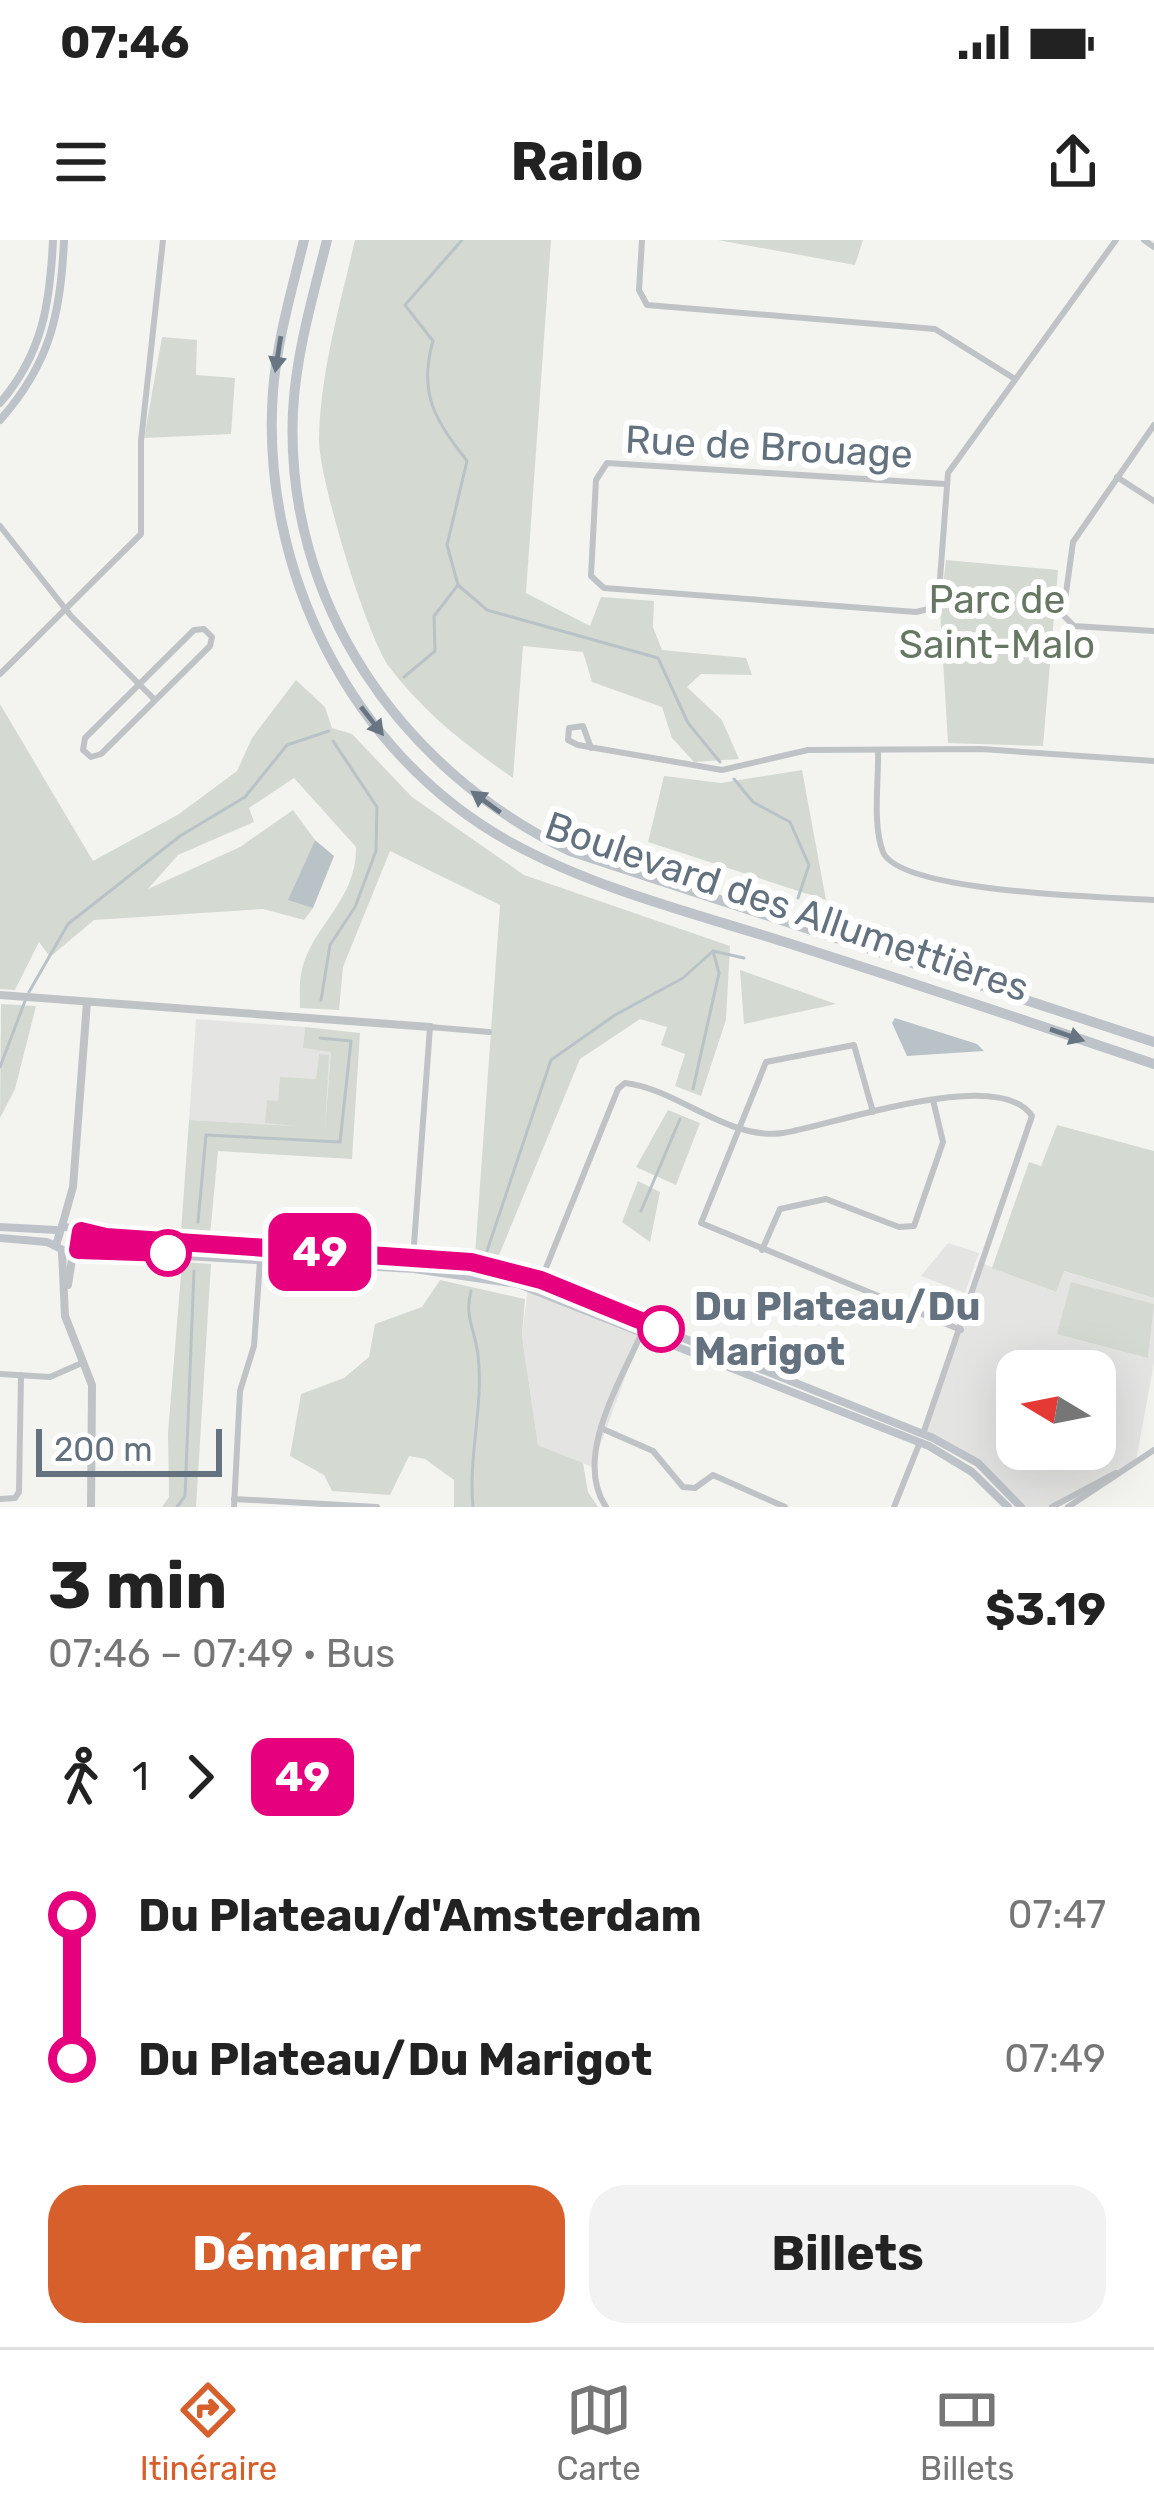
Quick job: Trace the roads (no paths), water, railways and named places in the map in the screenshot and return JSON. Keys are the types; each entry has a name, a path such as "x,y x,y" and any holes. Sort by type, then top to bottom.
{"highway":[{"name":"Boulevard des Allumettières","path":"304,240 273,392 279,515 318,633 382,734 455,805 548,862 1154,1064"},
{"name":"Boulevard des Allumettières","path":"327,240 294,394 297,490 313,563 338,629 402,725 493,808 570,850 1154,1042"},
{"path":"980,1005 988,986"}],"main road":[{"path":"0,403 29,363 43,332 53,240"},
{"path":"0,420 31,382 53,340 64,240"},
{"path":"0,1227 79,1229 471,1262 539,1285 978,1463 1021,1507"},
{"path":"60,1228 67,1250"},
{"path":"67,1250 79,1229"},
{"path":"0,1238 67,1250 467,1275 539,1285"},
{"path":"921,1438 972,1472 1008,1507"}],"street":[{"path":"0,674 142,530 141,441 163,240"},
{"path":"642,240 639,290 647,305 935,328 1015,379"},
{"name":"Rue de Brouage","path":"945,484 607,463 596,480 591,576 604,588 928,610 940,592 945,484 1116,240"},
{"path":"1144,240 1154,247"},
{"path":"1154,425 1069,551 1063,615 1074,626 1154,631"},
{"path":"1117,477 1154,501"},
{"path":"0,526 65,609 155,700"},
{"path":"201,628 212,637 101,754 91,757 83,749 86,738 140,684 194,630 201,628"},
{"path":"591,748 583,726 569,728 568,740 591,748 715,770 808,750 981,749 1154,761"},
{"path":"878,750 880,832 883,851 896,868 992,888 1154,900"},
{"path":"0,994 489,1032"},
{"path":"79,1229 73,1186 87,1002"},
{"path":"412,1258 430,1028"},
{"path":"873,1112 860,1052 843,1045 764,1064 700,1220 706,1228 961,1330"},
{"path":"539,1285 620,1087 639,1085 736,1125 777,1133 933,1100 982,1096 1032,1114 961,1330 894,1507"},
{"path":"762,1250 780,1209 815,1198 899,1228 914,1226 943,1142 933,1100"},
{"path":"60,1228 73,1186"},
{"path":"261,1247 254,1346 240,1390 234,1503 376,1507"},
{"path":"67,1250 67,1324 93,1393 91,1507"},
{"path":"606,1507 591,1472 644,1327"},
{"path":"0,1374 52,1377 84,1362"},
{"path":"0,1499 16,1498 19,1492 20,1376"},
{"path":"603,1430 652,1451 683,1487 695,1487 713,1475 785,1507"},
{"path":"1052,1507 1154,1450"},
{"path":"1068,1507 1116,1473"}],"waterway":[{"path":"404,677 435,651 434,616 458,585 447,545 467,461 432,405 427,376 433,341 405,305 462,240"},
{"path":"458,585 487,610 658,658 688,723 720,762"},
{"path":"29,992 68,924 180,836 245,797 287,745 329,731"},
{"path":"321,1000 330,945 355,907 376,851 377,807 333,741"},
{"path":"734,779 753,802 790,822 809,865 798,898"},
{"path":"693,1089 719,973 713,951"},
{"path":"486,1254 551,1060 615,1015 683,978 713,951 744,958"},
{"path":"0,1067 25,1001"},
{"path":"198,1222 206,1135 340,1142 351,1041 320,1038"},
{"path":"641,1211 680,1119"},
{"path":"177,1507 185,1496 194,1271"},
{"path":"471,1291 469,1316 479,1374 473,1507"}],"place":[{"name":"Du Plateau/Du Marigot","path":"661,1329"}],"park label":[{"name":"Parc de Saint-Malo","path":"997,622"}]}
